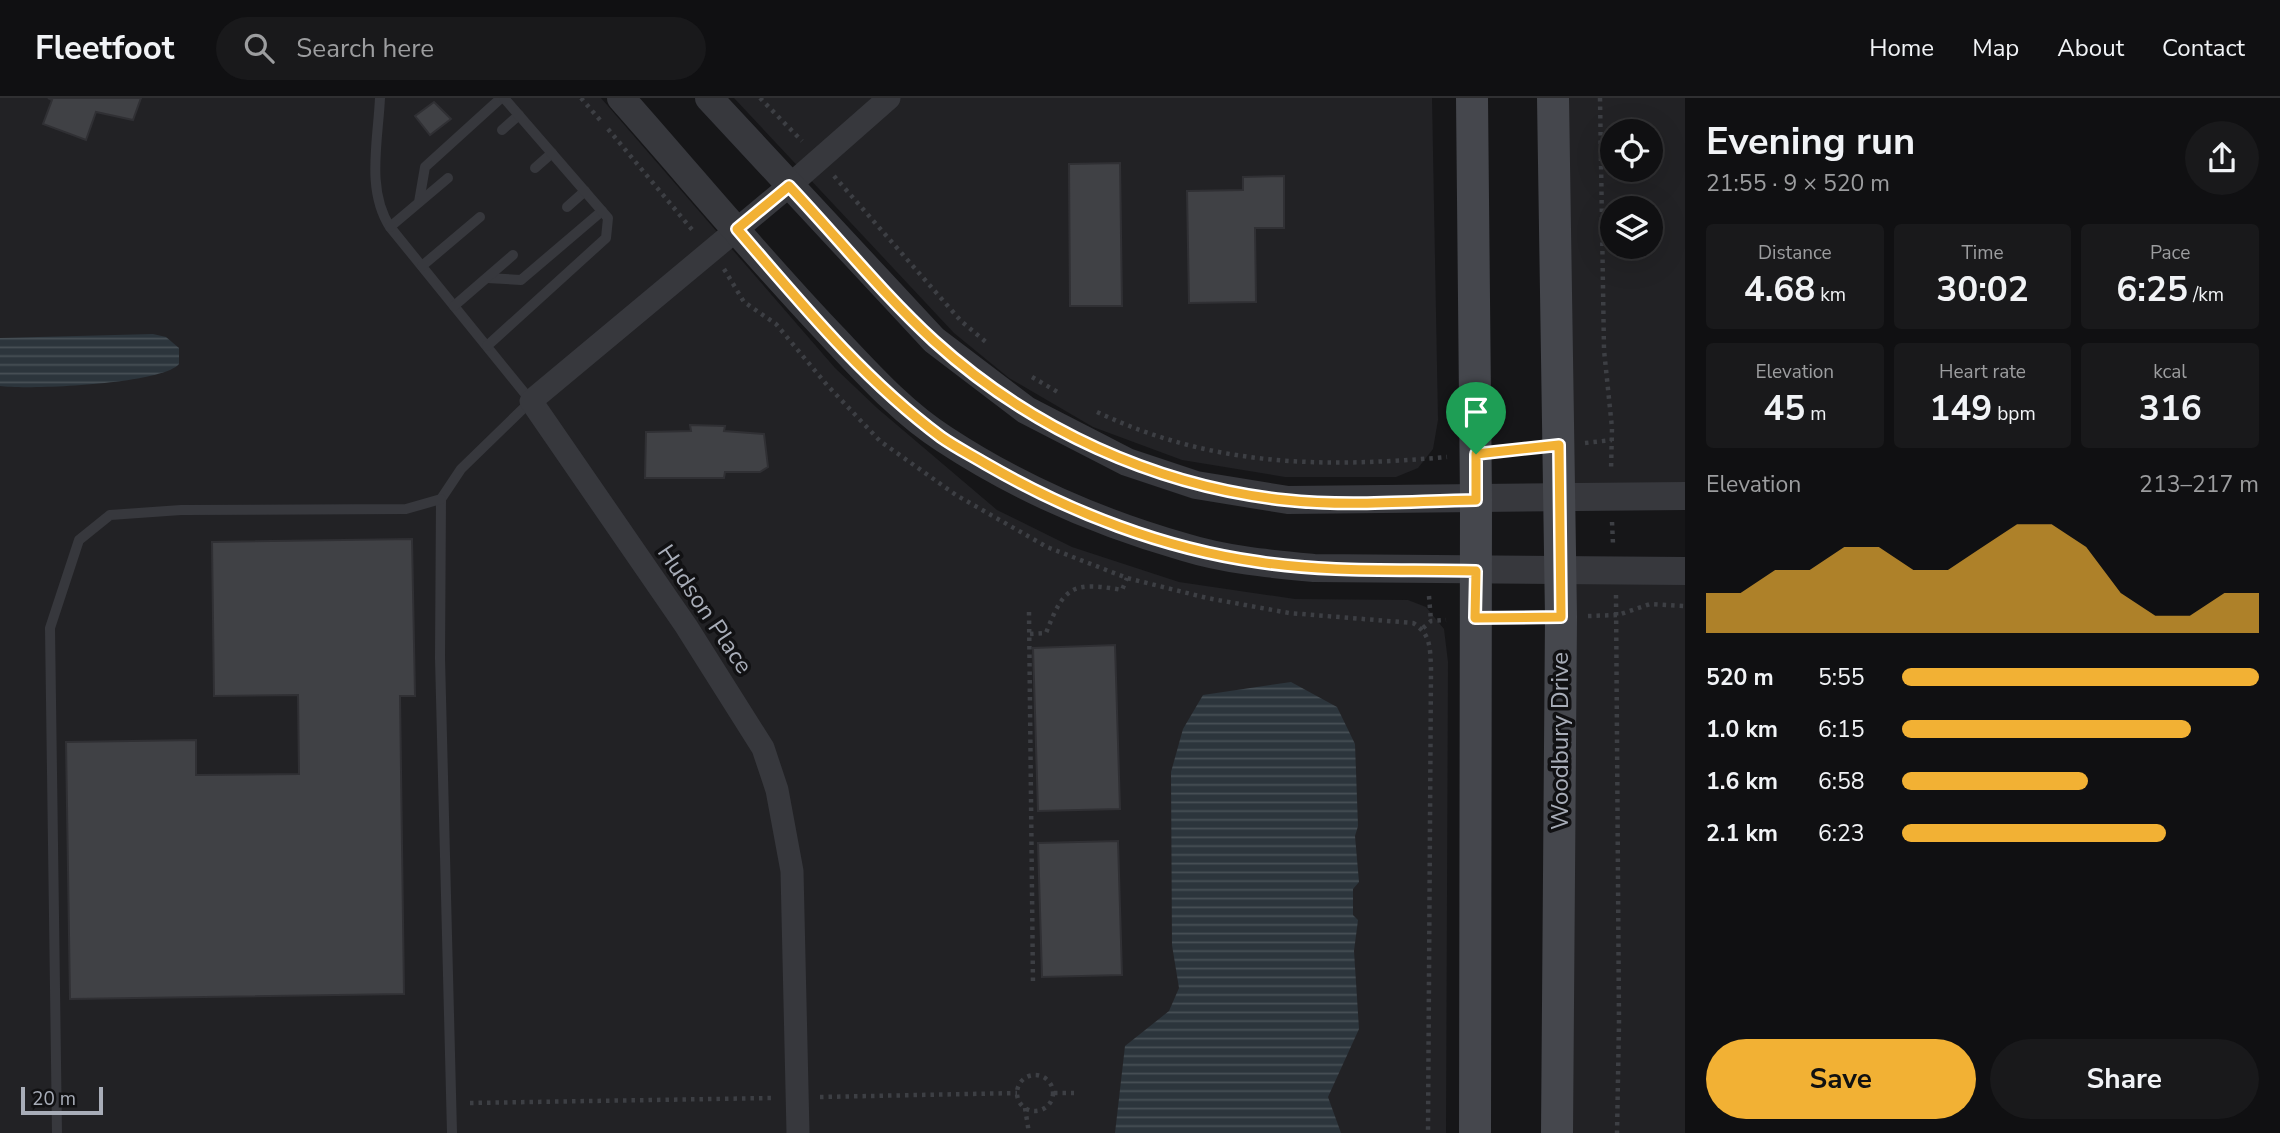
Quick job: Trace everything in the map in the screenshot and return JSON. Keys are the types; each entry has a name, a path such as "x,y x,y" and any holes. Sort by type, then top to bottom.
{"main road":[{"path":"1472,98 1476,454 1475,1133"},
{"name":"Woodbury Drive","path":"1553,98 1561,498 1557,1133"}],"street":[{"path":"621,98 805,308 878,384 942,438 1023,485 1112,523 1173,544 1258,562 1314,568 1685,571"},
{"path":"709,98 934,340 1026,410 1065,433 1127,462 1196,485 1288,500 1685,496"},
{"path":"531,401 789,186 889,98"},
{"name":"Hudson Place","path":"531,401 686,626 763,748 777,790 792,871 798,1133"}],"lane":[{"path":"380,98 375,188 378,205 390,227 531,401 461,469 441,499 440,658 452,1133"},
{"path":"419,202 425,167 503,98 608,218 606,238 487,346"},
{"path":"502,130 519,115"},
{"path":"535,169 552,153"},
{"path":"390,227 448,178"},
{"path":"568,207 585,191"},
{"path":"487,278 521,280 602,211"},
{"path":"422,266 480,216"},
{"path":"454,306 513,255"},
{"path":"57,1133 50,628 79,540 110,515 181,510 406,509 441,499"}],"path":[{"path":"582,98 675,209 700,188"},
{"path":"752,145 782,120 760,98"},
{"path":"1600,98 1604,350 1612,440 1610,497 1618,615 1617,1133"},
{"path":"861,207 961,321 991,345"},
{"path":"1030,376 1070,399"},
{"path":"1090,409 1156,437 1218,454 1266,460 1322,462 1476,454 1612,440"},
{"path":"1030,634 1046,633 1058,601 1066,593 1078,587 1122,590 1127,578"},
{"path":"1428,1133 1431,668 1430,641 1423,628 1430,621 1618,615 1650,604 1685,606"},
{"path":"1029,612 1033,985"},
{"path":"1029,1133 1025,1108 1017,1093 1021,1081 1038,1075 1049,1081 1054,1093"},
{"path":"452,1103 1017,1093"},
{"path":"1054,1093 1074,1093"},
{"path":"1025,1108 1035,1112 1046,1108 1054,1093"}],"shaded area":[{"path":"0,98 601,98 835,368 877,408 997,510 1072,547 1179,582 1295,599 1408,600 1426,607 1444,629 1448,662 1446,1133 0,1133"},
{"path":"734,98 1432,98 1438,420 1433,449 1418,468 1396,477 1285,477 1182,460 1093,427 1009,378 954,333"},
{"path":"1553,98 1685,98 1685,496 1561,498"},
{"path":"153,334 166,337 179,348 179,364 168,371 94,384 0,386 0,338"},
{"path":"1685,571 1685,1133 1557,1133 1561,572"},
{"path":"1291,682 1337,707 1355,744 1358,826 1355,836 1359,882 1353,889 1353,915 1358,920 1354,951 1359,1029 1328,1097 1341,1133 1115,1133 1125,1046 1169,1011 1179,988 1172,945 1171,772 1183,729 1203,695"}],"building":[{"path":"48,98 141,98 133,120 96,112 86,140 43,124 52,100"},
{"path":"434,102 451,119 430,135 415,116"},
{"path":"1120,163 1122,306 1070,306 1069,164"},
{"path":"1284,176 1284,228 1255,228 1256,302 1189,303 1187,191 1243,190 1243,177"},
{"path":"690,425 725,426 724,431 764,434 768,467 760,472 725,472 724,478 645,478 646,432 691,431"},
{"path":"412,539 415,696 400,696 404,994 70,999 66,742 196,740 196,775 299,774 298,695 214,696 212,542"},
{"path":"1115,645 1120,809 1038,811 1033,648"},
{"path":"1118,841 1122,975 1042,977 1038,843"}],"route":[{"path":"789,186 934,340 980,377 1026,410 1065,433 1127,462 1196,485 1238,494 1288,500 1476,500 1476,454 1559,445 1561,617 1475,618 1476,571 1314,568 1258,562 1185,548 1112,523 1023,485 942,438 878,384 805,308 737,229 789,186"}]}
